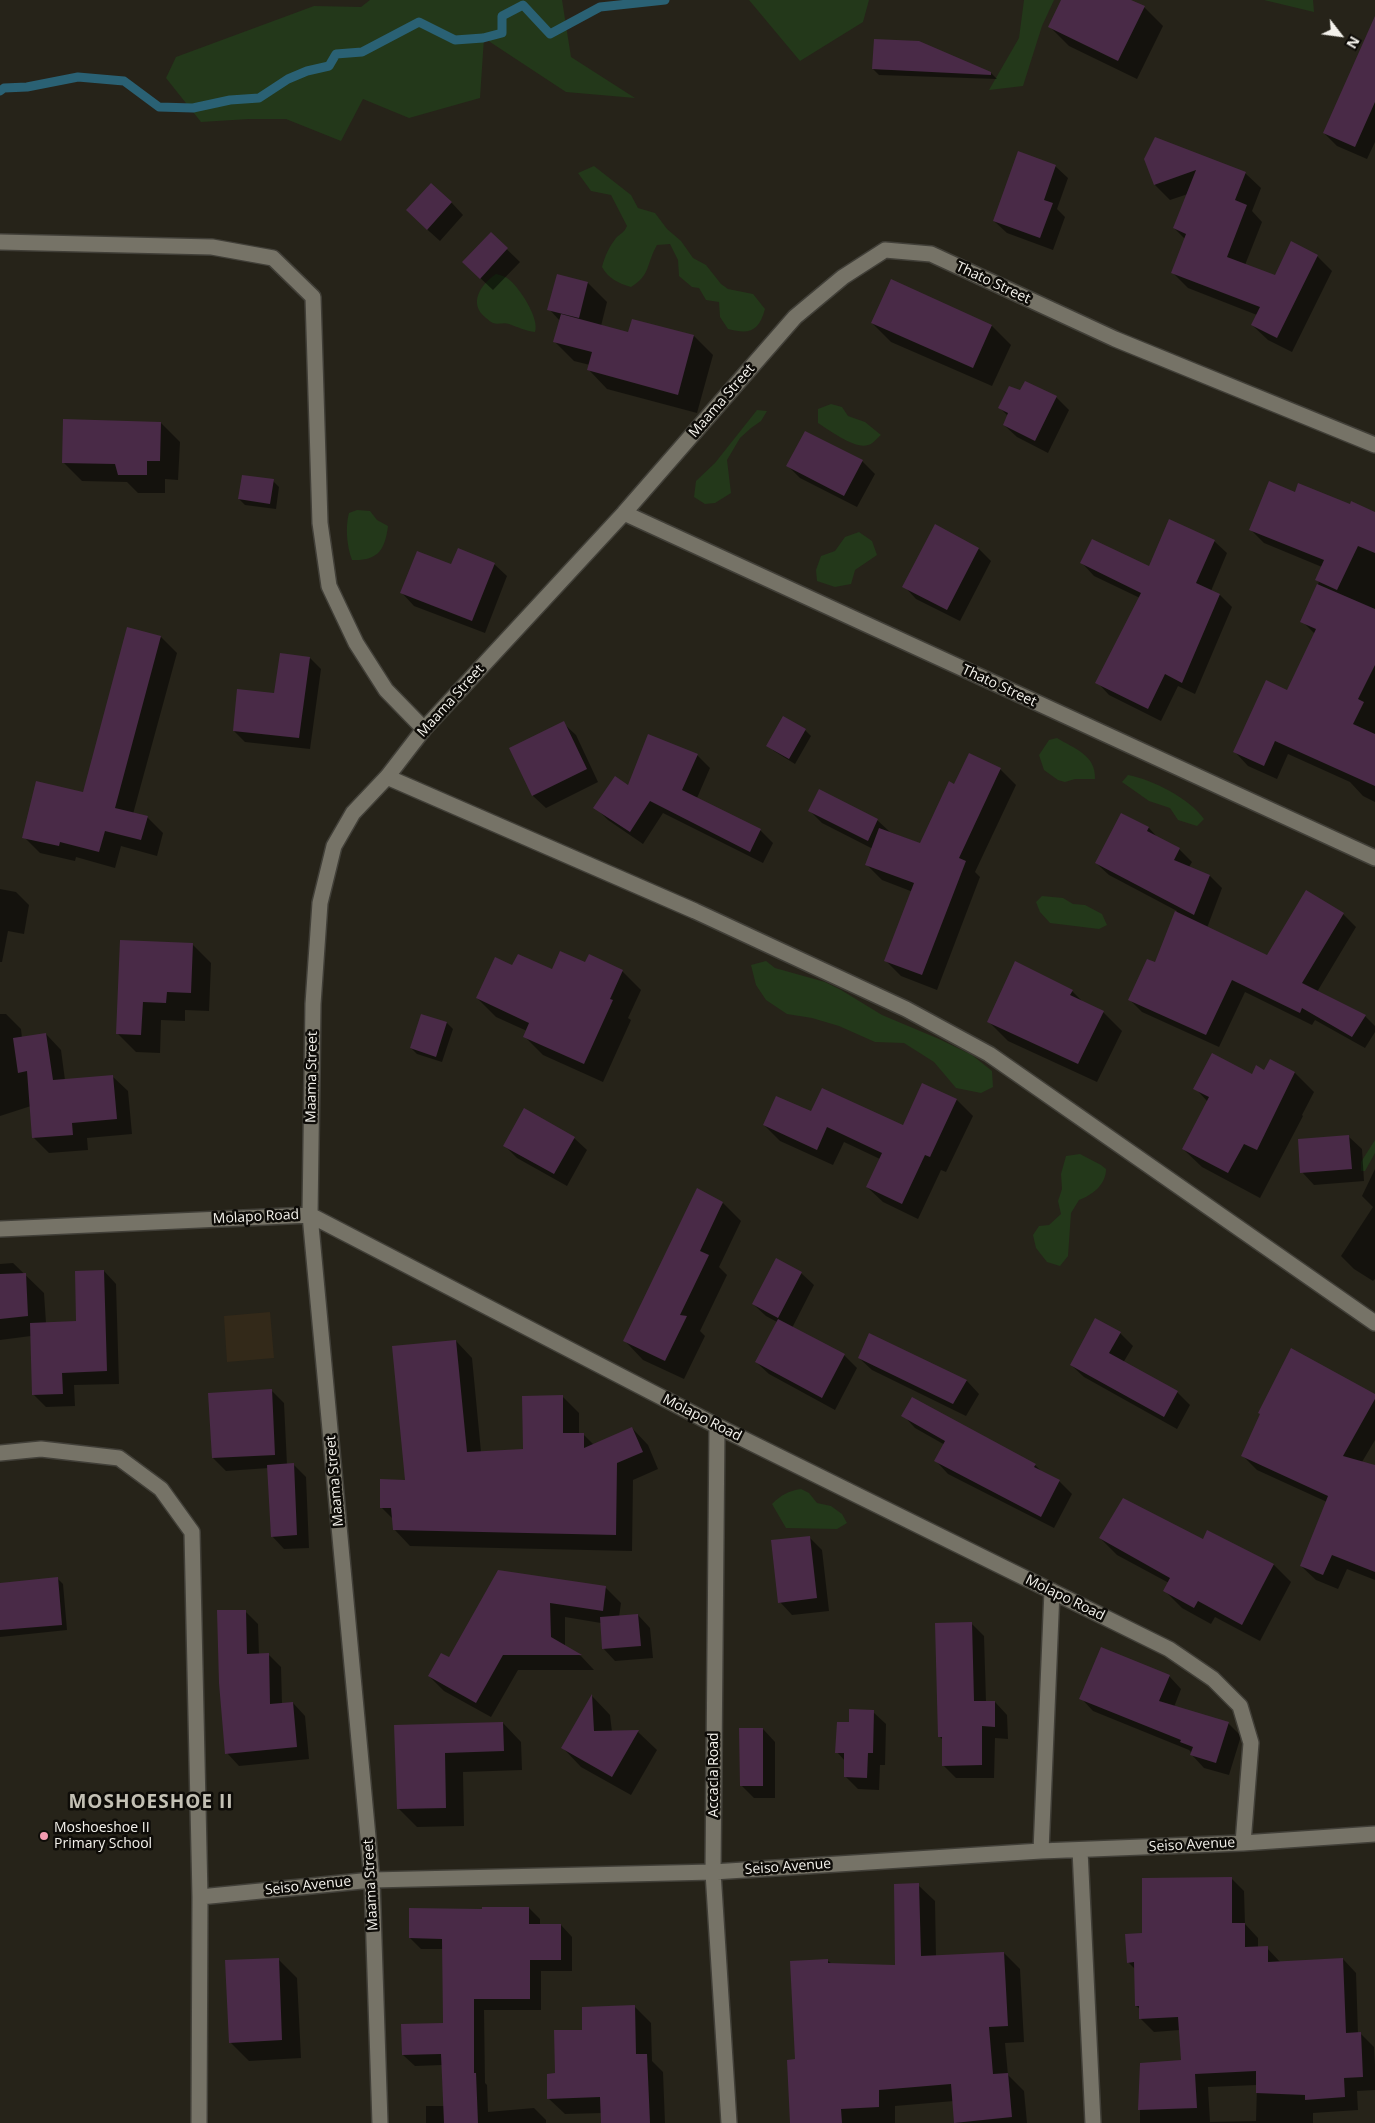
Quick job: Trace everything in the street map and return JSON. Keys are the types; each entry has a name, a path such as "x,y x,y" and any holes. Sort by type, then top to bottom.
{"street":[{"path":"0,242 212,247 273,258 313,298 320,523 329,586 356,643 386,690 424,729"},
{"name":"Thato Street","path":"885,250 931,254 1115,339 1375,445"},
{"name":"Maama Street","path":"380,2123 372,1880 310,1215 313,1004 320,903 334,846 353,813 387,777 424,729 624,513 795,317 843,277 885,250"},
{"name":"Thato Street","path":"624,513 1375,858"},
{"path":"387,777 704,915 906,1009 989,1054 1375,1323"},
{"name":"Molapo Road","path":"0,1229 310,1215 717,1426 1169,1649 1213,1679 1240,1706 1250,1743 1243,1843"},
{"name":"Accacia Road","path":"717,1426 714,1872 728,2123"},
{"path":"0,1453 41,1449 118,1458 161,1489 192,1532 200,1897 199,2123"},
{"path":"1040,1851 1052,1591"},
{"name":"Seiso Avenue","path":"200,1897 372,1880 714,1872 1040,1851 1243,1843 1375,1834"},
{"path":"1080,1850 1093,2123"}],"shaded area":[{"path":"270,1312 274,1358 227,1362 224,1316"}],"green space":[{"path":"370,0 562,0 571,57 635,98 566,92 484,38 480,98 409,118 363,99 341,141 286,119 201,122 166,78 176,57 314,6 361,7"},
{"path":"749,0 869,0 863,22 800,61"},
{"path":"1024,0 1054,0 1042,26 1023,86 989,90 1019,38"},
{"path":"1264,0 1313,0 1314,12"},
{"path":"594,166 631,195 638,208 655,213 667,229 681,241 693,258 706,265 721,284 728,289 753,294 765,309 756,327 742,332 728,329 720,317 719,302 706,300 699,288 692,287 679,276 678,260 670,244 657,245 642,278 631,287 611,278 602,267 609,248 627,226 611,195 591,191 578,173"},
{"path":"496,274 512,282 522,295 532,311 536,326 535,332 507,323 497,324 490,322 481,313 477,301 478,295 490,278"},
{"path":"831,404 842,407 848,416 865,422 881,435 872,443 863,446 835,434 818,423 818,409"},
{"path":"757,410 767,411 761,421 740,438 727,460 731,493 715,503 705,504 694,497 696,481 715,463"},
{"path":"357,510 370,511 377,520 388,526 385,542 379,552 368,558 352,560 348,543 347,524 349,513"},
{"path":"859,532 872,541 877,555 855,570 851,584 835,587 817,581 816,570 821,556 835,551 845,537"},
{"path":"1057,738 1077,749 1088,758 1092,764 1095,779 1075,779 1065,782 1058,780 1044,770 1039,755 1049,740"},
{"path":"1128,775 1138,777 1170,791 1189,804 1204,819 1197,826 1178,820 1170,808 1149,801 1122,782"},
{"path":"1042,896 1063,898 1073,904 1085,905 1102,914 1107,925 1099,929 1050,923 1040,912 1036,902"},
{"path":"766,961 775,968 825,982 882,1015 972,1055 992,1071 993,1087 981,1093 956,1088 934,1062 904,1043 875,1042 839,1026 812,1018 787,1014 766,1000 756,985 751,965"},
{"path":"1375,1140 1375,1153 1365,1171 1361,1171 1361,1162"},
{"path":"1080,1154 1106,1169 1105,1175 1101,1185 1089,1195 1079,1200 1071,1213 1068,1256 1060,1266 1047,1262 1036,1248 1033,1235 1039,1226 1049,1225 1061,1214 1058,1201 1062,1189 1061,1174 1066,1156"},
{"path":"801,1489 809,1493 817,1503 831,1506 842,1514 847,1523 837,1529 786,1528 772,1504 785,1494"}],"building":[{"path":"1061,0 1131,0 1145,6 1118,61 1048,27"},
{"path":"1375,16 1375,102 1355,147 1323,133"},
{"path":"874,39 919,41 991,72 991,75 872,69"},
{"path":"1155,137 1246,172 1235,200 1247,205 1227,257 1275,275 1291,241 1318,255 1277,338 1251,325 1260,307 1171,273 1186,234 1173,228 1196,170 1154,185 1144,159"},
{"path":"1018,151 1056,165 1044,200 1053,203 1040,238 993,221"},
{"path":"431,183 452,202 427,230 406,210"},
{"path":"491,232 508,248 480,279 462,262"},
{"path":"557,274 588,282 579,318 547,310"},
{"path":"891,279 992,325 973,368 871,323"},
{"path":"561,314 628,332 632,319 694,335 678,395 587,370 592,352 553,342"},
{"path":"1025,381 1057,396 1035,441 1003,425 1008,413 998,408 1009,386 1020,390"},
{"path":"63,419 161,422 160,461 147,461 147,475 118,475 115,464 62,463"},
{"path":"805,431 863,460 844,496 786,466"},
{"path":"242,475 274,479 270,504 238,499"},
{"path":"1269,481 1295,492 1298,483 1350,504 1351,501 1375,512 1375,553 1358,546 1337,590 1315,580 1324,560 1249,530"},
{"path":"1169,519 1215,540 1196,583 1220,594 1182,683 1165,674 1148,709 1095,683 1141,593 1080,563 1092,539 1149,566"},
{"path":"935,524 979,548 947,610 902,587"},
{"path":"458,548 495,563 472,621 400,593 417,551 451,564"},
{"path":"1317,584 1375,609 1375,665 1358,699 1364,702 1353,724 1375,734 1375,786 1275,741 1264,766 1233,752 1266,680 1287,690 1316,629 1300,622"},
{"path":"127,627 161,636 115,808 148,816 141,840 105,831 99,852 60,842 59,846 22,838 36,781 83,792"},
{"path":"280,653 310,657 299,738 233,731 237,689 274,693"},
{"path":"783,716 806,729 789,759 766,746"},
{"path":"564,721 587,769 532,796 509,748"},
{"path":"648,734 698,754 682,790 761,829 750,852 650,801 630,832 593,808 615,776 628,785"},
{"path":"969,753 1001,768 959,858 966,861 922,975 884,961 914,883 865,865 879,828 920,843 949,781 954,784"},
{"path":"819,789 878,819 868,841 808,811"},
{"path":"1121,813 1149,827 1147,831 1180,848 1174,860 1210,875 1194,915 1095,863"},
{"path":"1306,890 1344,913 1302,983 1366,1015 1352,1037 1302,1008 1300,1013 1232,980 1206,1035 1128,1000 1147,959 1155,962 1175,911 1267,955"},
{"path":"120,940 193,943 191,993 167,992 166,1003 143,1002 141,1035 116,1034"},
{"path":"560,951 585,962 589,954 623,970 610,999 613,1000 584,1064 523,1037 529,1023 476,998 495,957 512,965 518,954 552,969"},
{"path":"1015,961 1073,990 1070,995 1104,1011 1078,1064 987,1022"},
{"path":"421,1014 447,1022 436,1057 410,1048"},
{"path":"46,1033 53,1080 113,1075 117,1119 72,1123 73,1135 32,1138 27,1071 18,1073 13,1038"},
{"path":"1212,1053 1252,1074 1256,1065 1264,1070 1270,1059 1295,1072 1257,1150 1244,1144 1228,1173 1182,1149 1209,1097 1193,1089"},
{"path":"922,1083 957,1099 930,1157 925,1155 902,1204 866,1187 882,1153 827,1127 817,1150 763,1125 776,1096 811,1111 822,1088 903,1125"},
{"path":"524,1108 575,1137 554,1174 503,1146"},
{"path":"1349,1135 1352,1169 1300,1173 1298,1139"},
{"path":"697,1188 723,1202 700,1251 709,1255 680,1315 687,1316 665,1361 623,1341"},
{"path":"776,1258 802,1272 778,1318 752,1304"},
{"path":"104,1270 107,1371 62,1373 63,1394 32,1395 30,1323 76,1321 75,1271"},
{"path":"26,1273 28,1316 0,1319 0,1274"},
{"path":"1095,1318 1121,1332 1109,1353 1178,1391 1164,1417 1070,1365"},
{"path":"778,1319 845,1354 822,1398 755,1362"},
{"path":"869,1333 967,1380 953,1404 858,1358"},
{"path":"456,1340 467,1452 523,1449 522,1396 563,1395 563,1433 584,1433 584,1448 632,1427 643,1452 617,1463 616,1535 393,1530 391,1508 380,1508 380,1479 405,1480 392,1346"},
{"path":"1291,1348 1375,1394 1375,1399 1343,1456 1375,1465 1375,1572 1332,1555 1323,1575 1300,1566 1328,1496 1241,1456 1260,1414 1258,1413"},
{"path":"272,1389 275,1455 212,1458 208,1393"},
{"path":"912,1397 1036,1464 1034,1467 1060,1480 1041,1517 934,1461 945,1441 901,1416"},
{"path":"294,1463 297,1535 271,1537 267,1465"},
{"path":"1123,1498 1203,1539 1207,1530 1274,1564 1242,1625 1198,1601 1194,1608 1163,1591 1170,1578 1099,1538"},
{"path":"810,1536 817,1598 778,1603 771,1540"},
{"path":"498,1570 606,1586 603,1611 550,1603 551,1637 582,1655 503,1655 476,1703 428,1676 441,1653 449,1657"},
{"path":"58,1577 62,1625 0,1630 0,1583"},
{"path":"217,1610 246,1610 247,1654 269,1653 270,1704 293,1702 297,1747 225,1754 219,1683"},
{"path":"638,1614 641,1646 602,1649 600,1617"},
{"path":"972,1622 974,1701 995,1701 995,1727 982,1726 982,1765 942,1766 942,1737 938,1737 935,1623"},
{"path":"1101,1647 1170,1675 1159,1701 1229,1722 1216,1763 1190,1755 1193,1747 1180,1742 1181,1740 1079,1699"},
{"path":"592,1694 594,1731 639,1730 612,1777 561,1748"},
{"path":"849,1709 874,1710 873,1753 868,1753 867,1778 844,1777 844,1753 835,1753 837,1722 849,1722"},
{"path":"503,1722 504,1751 445,1753 446,1808 397,1809 394,1725"},
{"path":"739,1728 763,1728 763,1786 740,1786"},
{"path":"1232,1877 1232,1923 1245,1923 1245,1947 1268,1946 1268,1962 1343,1958 1346,2033 1361,2032 1363,2077 1344,2078 1345,2097 1305,2100 1305,2095 1256,2093 1256,2071 1195,2074 1197,2108 1138,2110 1140,2063 1181,2060 1178,2017 1139,2019 1139,2006 1135,2006 1134,1962 1127,1963 1125,1934 1142,1933 1142,1878"},
{"path":"919,1883 921,1956 1004,1952 1008,2026 989,2027 993,2074 1008,2073 1012,2117 954,2123 951,2084 879,2090 879,2107 841,2109 842,2123 790,2123 787,2060 795,2059 790,1961 828,1959 828,1963 895,1965 894,1884"},
{"path":"482,1907 529,1907 529,1924 561,1924 561,1960 530,1960 530,1999 474,1999 474,2073 476,2073 478,2123 444,2123 441,2054 402,2055 401,2024 443,2023 442,1939 409,1938 409,1908 482,1909"},
{"path":"279,1958 282,2040 229,2043 225,1960"},
{"path":"635,2005 636,2054 647,2054 650,2123 601,2123 600,2097 547,2099 547,2074 555,2073 554,2030 582,2030 582,2007"}],"waterway":[{"path":"0,91 4,88 27,87 78,77 124,81 159,107 193,108 230,100 259,98 288,79 307,71 329,66 336,54 362,52 419,22 455,40 483,38 502,33 502,16 523,5 550,34 600,7 665,0"}],"place":[{"name":"Moshoeshoe II Primary School","path":"44,1836"}],"district":[{"name":"MOSHOESHOE II","path":"151,1803"}]}
